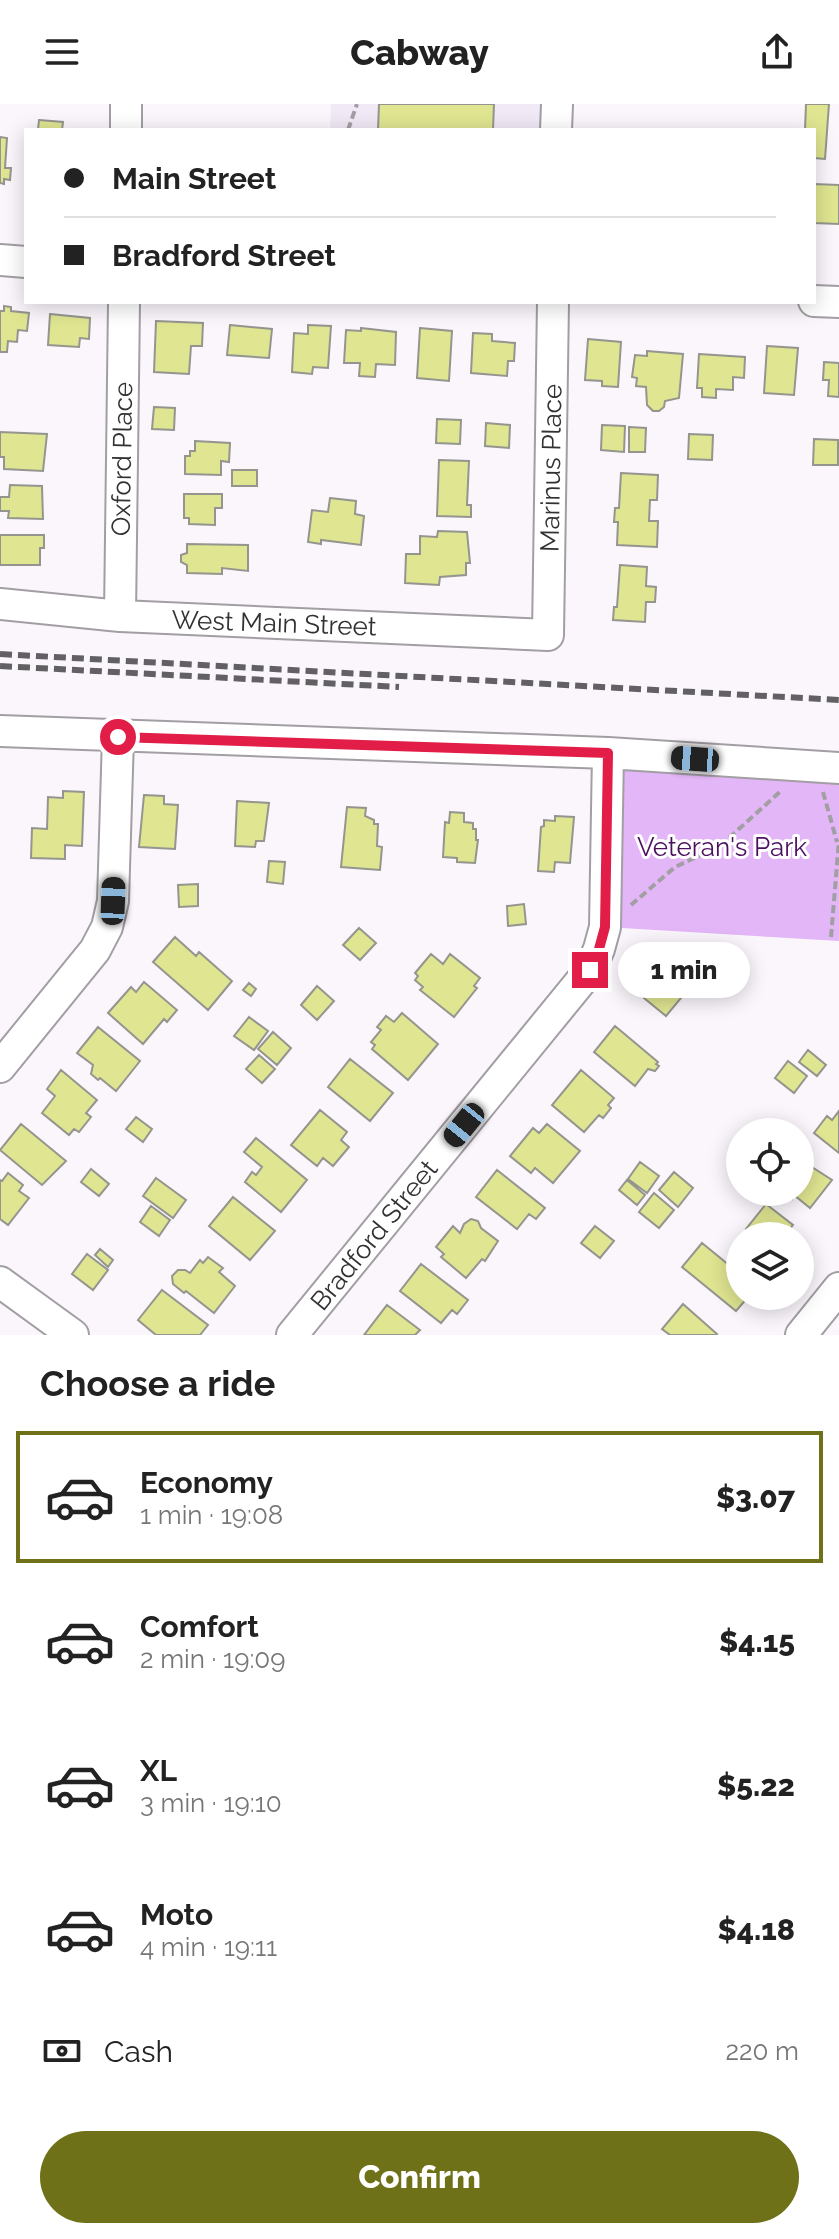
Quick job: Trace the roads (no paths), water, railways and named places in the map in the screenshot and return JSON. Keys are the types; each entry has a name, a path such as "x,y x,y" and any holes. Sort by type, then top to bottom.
{"street":[{"path":"126,104 126,128"},
{"path":"556,128 557,104"},
{"path":"0,260 24,262"},
{"path":"816,301 839,302"},
{"name":"Oxford Place","path":"120,616 124,304"},
{"name":"Marinus Place","path":"548,635 553,304"},
{"name":"West Main Street","path":"0,604 120,616 548,635"},
{"path":"0,731 608,753 831,778"},
{"path":"0,1067 95,950 107,927 113,901 118,737"},
{"name":"Bradford Street","path":"292,1335 590,970 605,927 608,753"},
{"path":"0,1282 73,1335"},
{"path":"801,1335 839,1288"}],"railway":[{"path":"0,654 839,700"},
{"path":"0,666 399,687"}],"park label":[{"name":"Veteran's Park","path":"722,847"}]}
